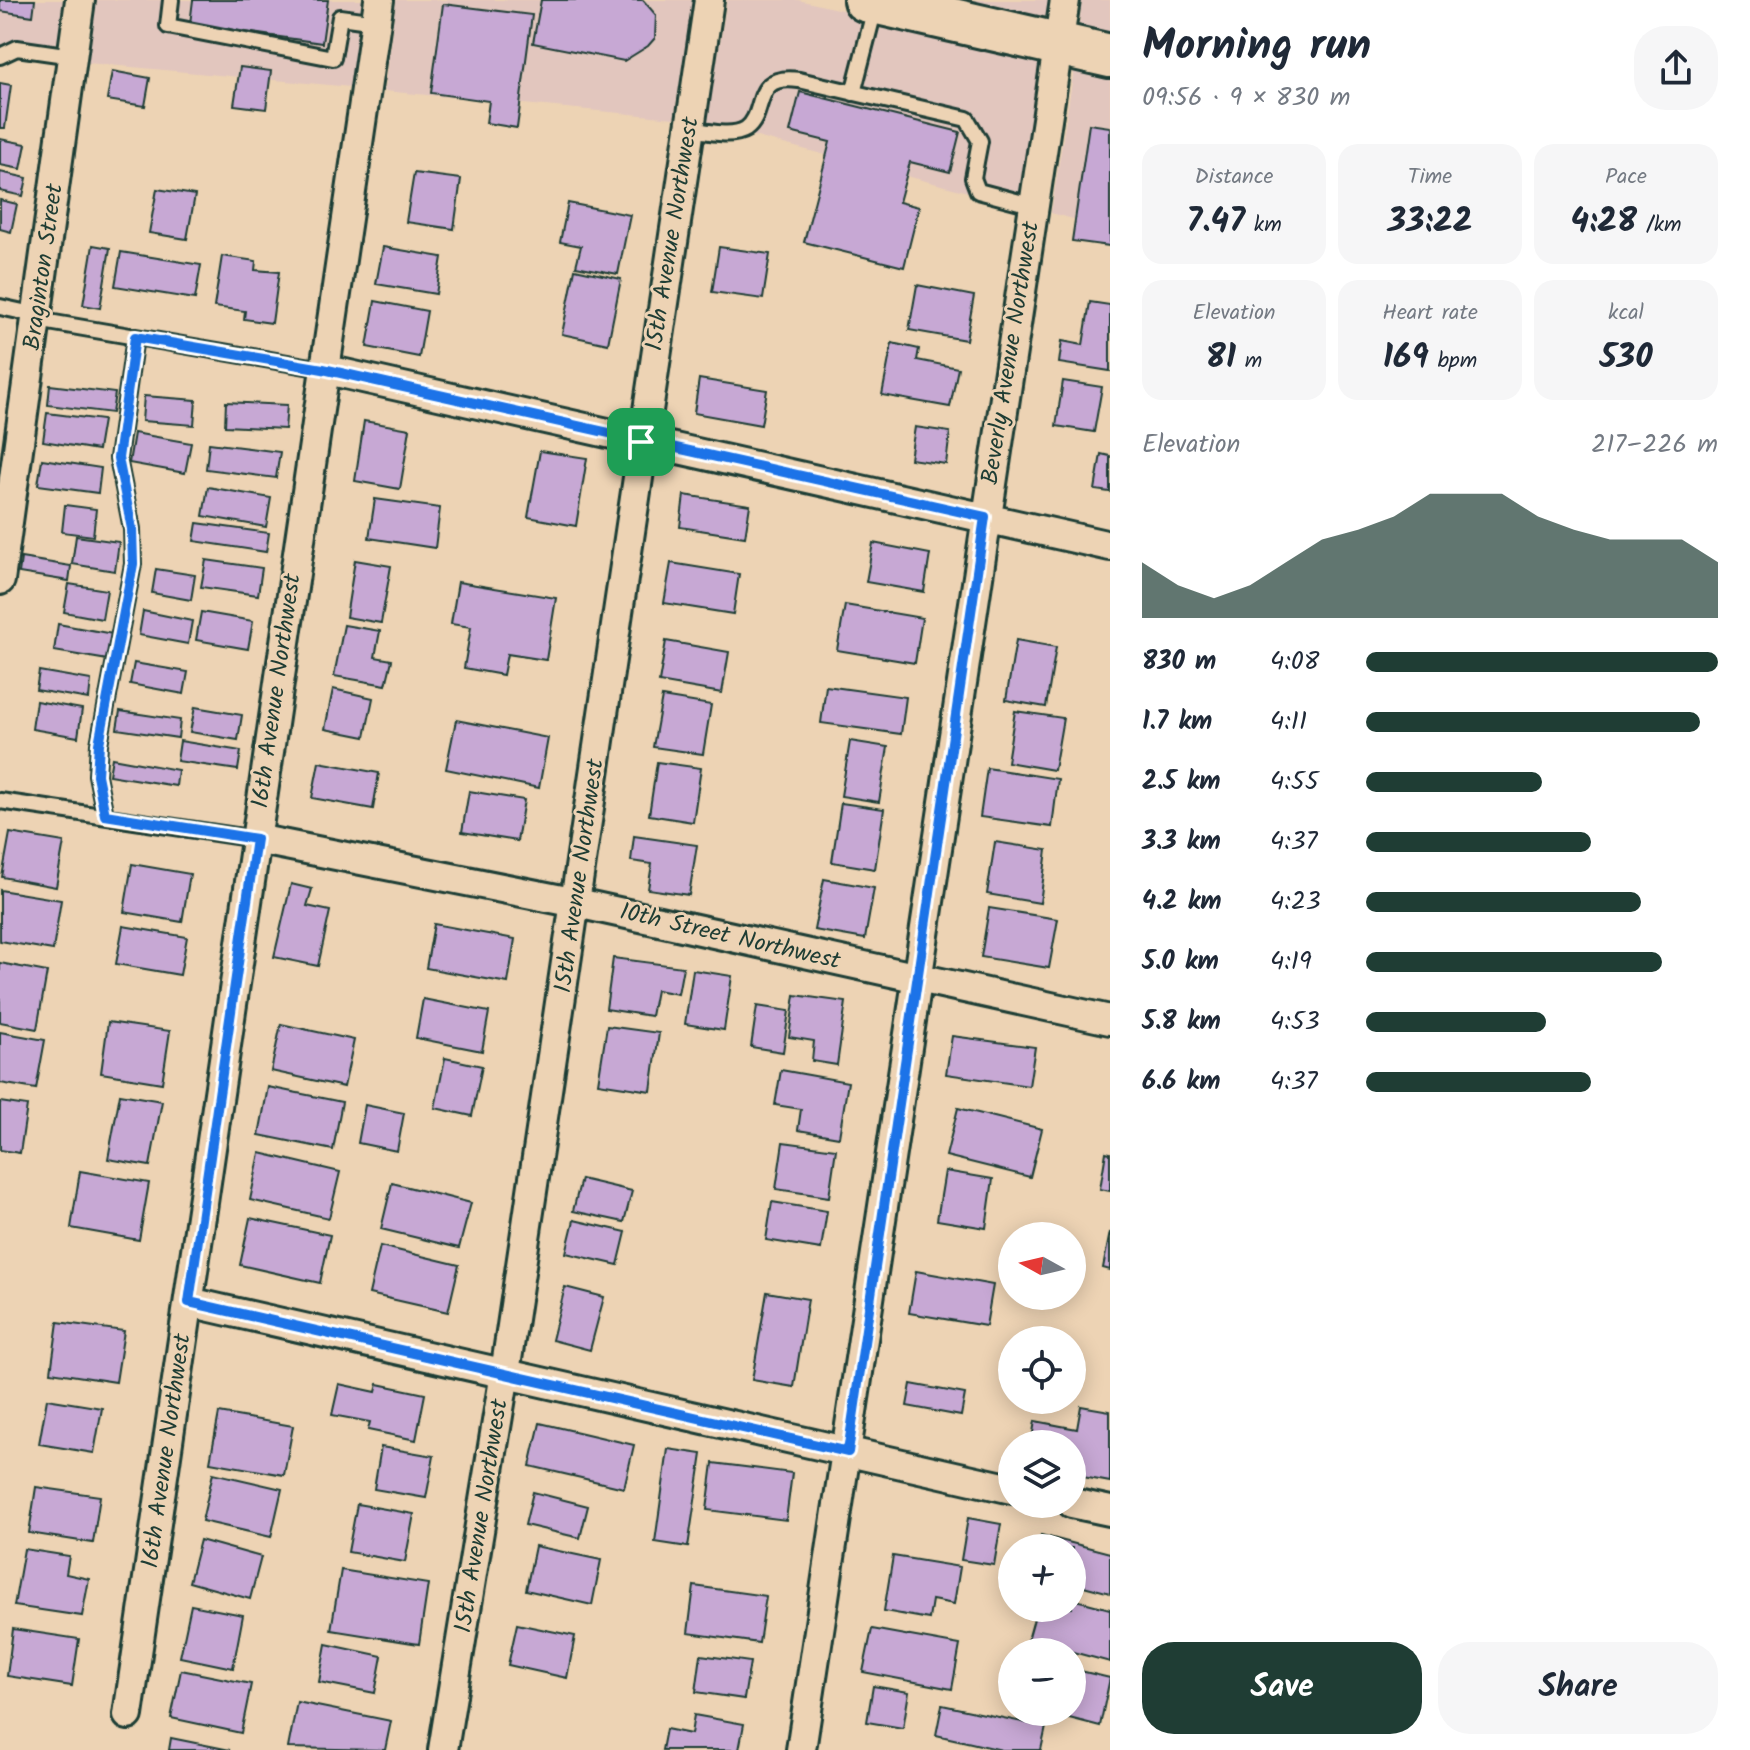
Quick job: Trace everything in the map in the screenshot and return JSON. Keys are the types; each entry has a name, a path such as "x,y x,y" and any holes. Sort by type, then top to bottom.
{"main road":[{"path":"871,1 1110,56"}],"street":[{"name":"Braginton Street","path":"0,580 80,0"},
{"name":"15th Avenue Northwest","path":"443,1750 577,903 641,442 709,0"},
{"name":"Beverly Avenue Northwest","path":"801,1750 1065,0"},
{"name":"16th Avenue Northwest","path":"128,1715 323,369 378,11"},
{"path":"323,369 1110,546"},
{"name":"10th Street Northwest","path":"256,839 577,903 1110,1020"},
{"path":"189,1302 998,1486"},
{"path":"1086,1506 1110,1511"}],"lane":[{"path":"171,0 168,26 333,58 340,17 378,11"},
{"path":"853,93 871,1"},
{"path":"0,56 17,48 72,56"},
{"path":"690,129 735,133 746,129 755,119 760,95 774,83 788,79 853,93 967,119 980,141 973,178 978,191 1035,206"},
{"path":"0,307 37,318 135,337 323,369"},
{"path":"105,815 97,775 99,744 133,564 132,529 118,458 135,337"},
{"path":"0,801 256,839"}],"shaded area":[{"path":"0,0 63,0 55,60 0,55"},
{"path":"97,0 362,0 351,87 88,63"},
{"path":"396,0 693,0 674,118 384,91"},
{"path":"727,0 798,0 1042,56 1018,205 707,124"},
{"path":"932,0 1049,0 1045,26"},
{"path":"1082,0 1110,0 1110,40 1078,33"},
{"path":"1075,63 1110,71 1110,229 1051,213"}],"building":[{"path":"0,0 35,0 33,16 0,11"},
{"path":"193,0 328,0 322,43 190,24"},
{"path":"541,0 643,0 656,15 655,38 624,61 533,43"},
{"path":"443,4 532,15 517,128 486,123 489,101 431,93"},
{"path":"240,67 271,71 266,109 234,105"},
{"path":"112,71 150,78 145,106 107,100"},
{"path":"0,83 11,85 5,128 0,128"},
{"path":"800,92 960,132 950,172 910,162 899,202 919,207 904,267 804,242 830,142 790,132"},
{"path":"1089,124 1110,127 1110,246 1072,241"},
{"path":"0,139 26,144 21,169 0,165"},
{"path":"0,172 27,178 23,196 0,191"},
{"path":"414,173 461,179 454,229 406,222"},
{"path":"157,189 195,195 187,239 149,233"},
{"path":"0,200 17,204 11,232 0,229"},
{"path":"568,203 630,215 618,274 576,266 581,246 560,242"},
{"path":"93,245 110,248 100,308 83,305"},
{"path":"383,247 442,257 436,294 376,284"},
{"path":"719,247 770,254 763,299 712,292"},
{"path":"121,252 201,265 195,299 115,286"},
{"path":"222,256 256,261 255,270 279,272 272,323 244,319 245,311 214,307"},
{"path":"575,269 621,279 608,344 562,334"},
{"path":"917,285 974,296 966,340 909,330"},
{"path":"375,301 427,311 419,357 367,347"},
{"path":"1090,302 1110,305 1110,371 1059,363 1062,341 1083,345"},
{"path":"892,343 919,349 917,360 958,368 950,407 882,395"},
{"path":"699,379 767,390 761,425 694,413"},
{"path":"1063,381 1102,387 1094,432 1056,426"},
{"path":"50,385 115,393 112,413 48,405"},
{"path":"144,396 196,400 194,425 142,421"},
{"path":"226,402 287,405 285,429 225,426"},
{"path":"47,413 103,420 98,450 43,441"},
{"path":"364,421 410,429 400,489 355,481"},
{"path":"915,427 950,432 946,464 910,459"},
{"path":"134,433 191,443 185,473 129,463"},
{"path":"209,443 280,452 276,478 206,469"},
{"path":"540,451 587,458 576,526 528,517"},
{"path":"1101,454 1110,456 1110,492 1095,490"},
{"path":"42,459 101,468 98,493 38,485"},
{"path":"208,487 271,498 266,527 203,516"},
{"path":"684,495 750,505 745,537 680,527"},
{"path":"375,499 440,508 435,548 369,538"},
{"path":"65,505 96,509 93,536 62,532"},
{"path":"197,523 269,533 266,552 194,541"},
{"path":"76,536 119,542 115,571 72,564"},
{"path":"873,543 930,554 924,592 866,582"},
{"path":"21,558 71,566 69,581 19,573"},
{"path":"206,560 262,568 258,595 201,587"},
{"path":"355,560 391,566 381,623 346,617"},
{"path":"671,563 739,574 733,614 664,603"},
{"path":"156,569 195,575 191,600 152,593"},
{"path":"458,582 556,598 546,660 507,654 503,675 464,668 471,627 451,624"},
{"path":"69,584 107,590 102,619 64,612"},
{"path":"845,605 922,618 915,663 837,650"},
{"path":"143,611 192,621 188,644 139,635"},
{"path":"201,612 253,621 248,649 196,640"},
{"path":"58,624 113,634 108,660 54,651"},
{"path":"344,625 380,631 375,657 392,660 386,685 334,676"},
{"path":"1016,640 1056,647 1046,707 1006,700"},
{"path":"666,641 729,652 722,693 659,682"},
{"path":"134,663 188,672 184,694 130,684"},
{"path":"39,671 91,680 89,699 36,690"},
{"path":"826,686 906,697 901,734 821,723"},
{"path":"333,689 373,698 365,737 325,729"},
{"path":"662,697 711,705 703,754 653,747"},
{"path":"36,701 82,709 78,737 32,729"},
{"path":"195,707 242,715 238,740 190,732"},
{"path":"120,711 180,720 178,738 117,729"},
{"path":"1015,711 1063,718 1054,770 1007,762"},
{"path":"456,720 548,738 539,788 446,769"},
{"path":"180,741 241,751 238,770 177,761"},
{"path":"850,741 888,747 879,802 841,796"},
{"path":"112,758 178,770 176,786 109,775"},
{"path":"319,762 379,773 373,809 312,798"},
{"path":"657,762 701,768 693,822 649,815"},
{"path":"987,768 1058,779 1052,827 980,817"},
{"path":"469,791 524,800 517,841 462,832"},
{"path":"841,803 884,809 875,869 832,862"},
{"path":"10,833 64,842 56,887 2,877"},
{"path":"634,836 697,845 689,895 648,889 652,864 631,861"},
{"path":"995,842 1047,850 1040,903 987,894"},
{"path":"132,864 190,874 182,922 124,912"},
{"path":"824,879 874,888 865,939 814,930"},
{"path":"291,884 312,889 307,906 330,911 318,966 274,957"},
{"path":"0,890 61,900 53,950 0,941"},
{"path":"989,908 1058,919 1049,968 981,957"},
{"path":"434,924 515,939 508,983 426,968"},
{"path":"123,926 187,937 180,975 116,964"},
{"path":"613,958 683,967 678,994 656,990 651,1016 606,1009"},
{"path":"0,963 47,972 37,1029 0,1022"},
{"path":"693,970 732,976 724,1030 685,1024"},
{"path":"795,995 846,1002 837,1065 812,1061 814,1041 789,1037"},
{"path":"423,999 489,1012 482,1051 416,1038"},
{"path":"757,1006 789,1011 783,1052 751,1047"},
{"path":"108,1022 170,1031 162,1083 101,1073"},
{"path":"281,1024 354,1040 344,1087 271,1071"},
{"path":"607,1026 659,1033 651,1091 598,1083"},
{"path":"0,1032 45,1040 36,1089 0,1083"},
{"path":"952,1036 1035,1047 1029,1086 946,1074"},
{"path":"445,1058 482,1066 472,1116 435,1108"},
{"path":"781,1070 848,1082 839,1137 798,1130 801,1109 775,1105"},
{"path":"268,1087 342,1102 333,1150 259,1135"},
{"path":"120,1094 162,1101 150,1166 108,1159"},
{"path":"0,1102 27,1106 20,1153 0,1150"},
{"path":"365,1105 404,1113 397,1151 358,1143"},
{"path":"958,1108 1042,1129 1030,1177 946,1156"},
{"path":"783,1142 836,1149 829,1197 776,1189"},
{"path":"1106,1152 1110,1153 1110,1191 1100,1189"},
{"path":"260,1153 340,1172 329,1218 250,1200"},
{"path":"80,1171 149,1183 139,1240 71,1228"},
{"path":"945,1171 993,1179 986,1228 937,1220"},
{"path":"581,1179 632,1191 624,1222 573,1211"},
{"path":"392,1183 471,1203 459,1248 381,1229"},
{"path":"772,1202 827,1211 821,1249 766,1240"},
{"path":"250,1218 330,1235 320,1283 240,1265"},
{"path":"574,1220 626,1232 618,1265 566,1253"},
{"path":"1110,1232 1110,1270 1103,1268"},
{"path":"380,1246 459,1265 448,1312 369,1294"},
{"path":"916,1271 993,1285 986,1326 909,1313"},
{"path":"565,1287 604,1297 590,1350 552,1340"},
{"path":"767,1292 808,1299 794,1387 752,1380"},
{"path":"58,1322 124,1331 116,1382 51,1372"},
{"path":"339,1384 376,1392 378,1384 425,1394 416,1440 368,1430 370,1422 332,1415"},
{"path":"911,1384 965,1394 961,1416 907,1406"},
{"path":"47,1399 102,1408 94,1453 39,1444"},
{"path":"1086,1407 1110,1411 1110,1482 1086,1478 1086,1430 1033,1430 1035,1421 1077,1429 1080,1414 1086,1414"},
{"path":"219,1413 293,1426 284,1475 210,1462"},
{"path":"540,1423 634,1445 624,1488 530,1466"},
{"path":"381,1447 434,1456 426,1498 374,1489"},
{"path":"668,1449 702,1454 688,1547 655,1542"},
{"path":"713,1463 792,1473 786,1520 707,1510"},
{"path":"213,1473 282,1489 271,1537 202,1521"},
{"path":"36,1487 100,1496 93,1543 29,1533"},
{"path":"533,1492 588,1506 580,1538 525,1525"},
{"path":"357,1504 414,1514 405,1562 348,1552"},
{"path":"968,1518 1001,1524 994,1565 961,1560"},
{"path":"200,1540 261,1557 250,1599 189,1582"},
{"path":"535,1546 601,1560 592,1605 526,1590"},
{"path":"1086,1547 1110,1553 1110,1593 1086,1587"},
{"path":"24,1549 69,1556 66,1574 89,1579 82,1616 14,1606"},
{"path":"893,1556 960,1567 954,1604 932,1600 929,1619 884,1611"},
{"path":"341,1570 428,1584 419,1644 331,1630"},
{"path":"694,1586 766,1596 759,1643 688,1633"},
{"path":"1086,1603 1110,1609 1110,1662 1086,1656 1086,1638 1029,1638 1033,1622 1086,1622"},
{"path":"191,1605 243,1615 233,1668 180,1657"},
{"path":"517,1624 575,1636 567,1678 508,1665"},
{"path":"13,1629 79,1639 72,1686 7,1676"},
{"path":"872,1629 960,1645 952,1689 863,1672"},
{"path":"326,1644 382,1656 375,1693 319,1682"},
{"path":"701,1655 750,1662 744,1699 696,1692"},
{"path":"181,1670 251,1684 241,1733 171,1718"},
{"path":"1086,1672 1110,1678 1100,1726 1086,1722"},
{"path":"873,1686 909,1692 903,1728 867,1722"},
{"path":"297,1702 391,1721 385,1750 288,1748"},
{"path":"942,1705 998,1717 998,1726 1046,1727 1041,1750 1002,1750 936,1735"},
{"path":"694,1715 744,1724 739,1750 662,1750 666,1729 691,1734"},
{"path":"171,1738 230,1750 169,1750"}],"route":[{"path":"135,337 323,369 641,442 985,517 848,1452 189,1302 256,839 105,815 97,775 99,744 133,564 132,529 118,458 135,337"}]}
